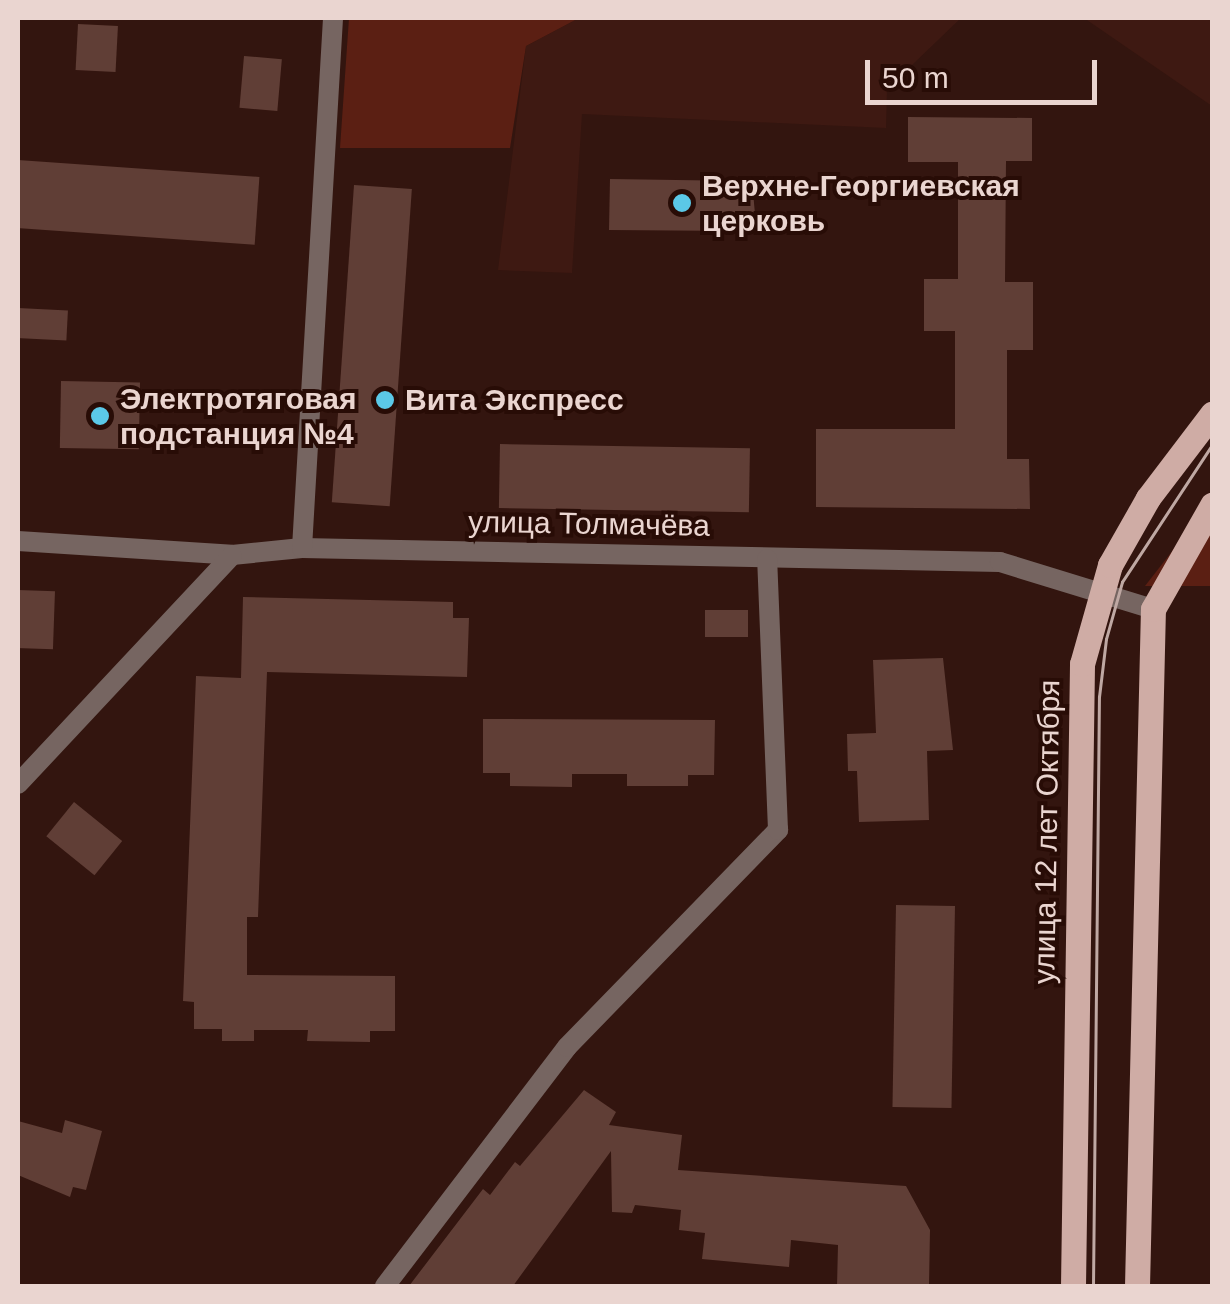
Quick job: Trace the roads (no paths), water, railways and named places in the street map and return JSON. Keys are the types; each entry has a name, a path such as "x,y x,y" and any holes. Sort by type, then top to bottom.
{"main road":[{"name":"улица 12 лет Октября","path":"1073,1286 1082,664 1099,593 1148,498 1212,414"},
{"path":"1136,1286 1153,610 1212,505"}],"street":[{"path":"302,548 332,18"},
{"name":"улица Толмачёва","path":"18,541 232,555 302,548 1000,562 1153,610"},
{"path":"18,784 232,555"},
{"path":"384,1286 566,1046 778,830 767,559"}],"tram line":[{"path":"1093,1286 1099,697 1106,639 1122,582 1212,445"}],"place":[{"name":"Верхне-Георгиевская церковь","path":"682,203"},
{"name":"Вита Экспресс","path":"385,400"},
{"name":"Электротяговая подстанция №4","path":"100,416"}]}
